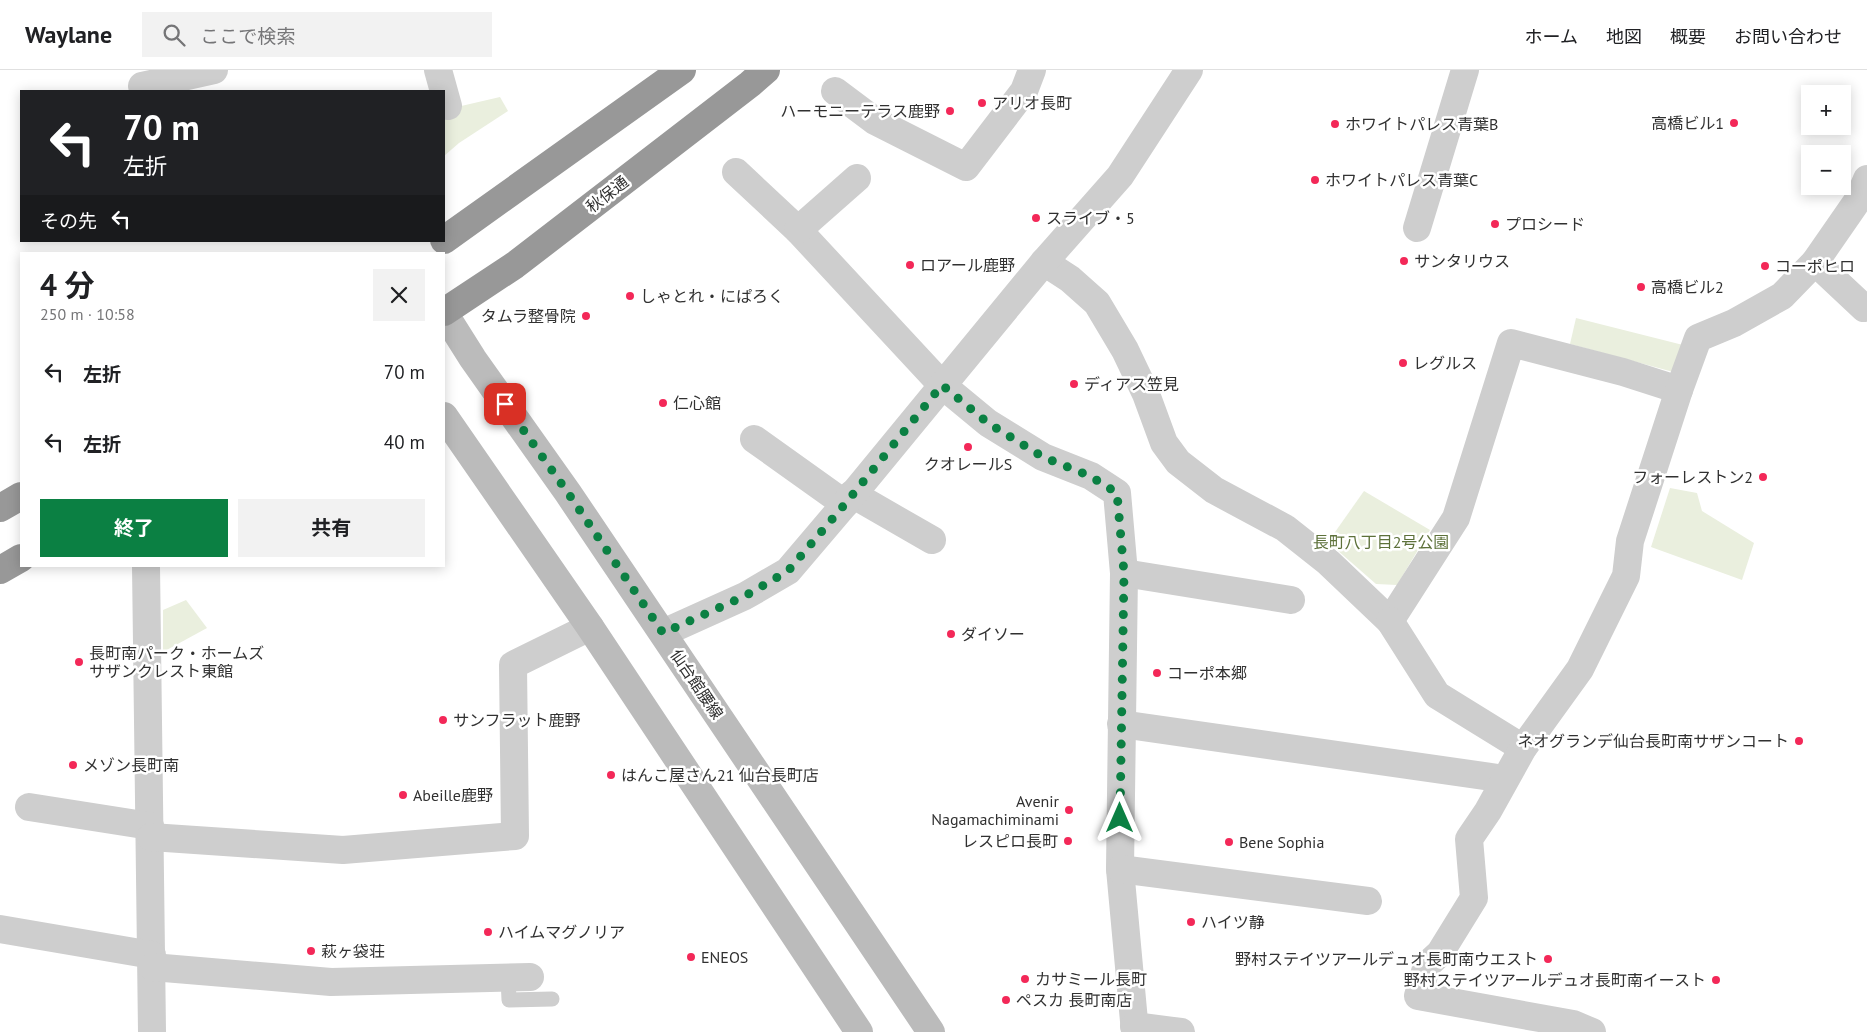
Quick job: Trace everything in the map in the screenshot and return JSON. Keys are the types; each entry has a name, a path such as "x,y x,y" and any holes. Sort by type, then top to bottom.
{"highway":[{"path":"445,240 682,70"},
{"name":"秋保通","path":"445,311 515,265 766,70"},
{"path":"428,252 442,242"},
{"path":"0,508 20,497"},
{"path":"0,570 20,559"}],"main road":[{"name":"仙台館腰線","path":"445,314 473,359 568,493 931,1032"},
{"path":"445,417 590,627 859,1032"}],"street":[{"path":"142,86 214,70"},
{"path":"438,70 444,90"},
{"path":"835,91 875,120 966,167 1024,91 1032,70"},
{"path":"663,633 745,596 788,571 1044,262 1120,176 1189,70"},
{"path":"1417,228 1465,70"},
{"path":"445,95 448,106"},
{"path":"736,172 798,230 942,385 988,423 1043,457 1090,476 1117,493 1124,573 1120,869 1134,1029 1181,1032"},
{"path":"798,230 857,178"},
{"path":"1592,1032 1573,1024 1418,996 1427,965 1440,954 1474,898 1469,839 1488,811 1523,748 1580,669 1626,576 1630,541 1698,338 1734,323 1782,296 1815,262 1858,200 1867,179"},
{"path":"1044,262 1070,279 1097,303 1125,350 1146,394 1164,444 1178,462 1214,490 1285,528 1328,562 1390,621 1437,695 1523,748"},
{"path":"1815,262 1864,308 1867,307"},
{"path":"1390,621 1456,518 1511,343 1623,372 1679,390"},
{"path":"754,439 849,499 932,540"},
{"path":"146,567 152,1032"},
{"path":"1124,573 1291,600"},
{"path":"29,807 150,831 343,850 515,836 514,665 590,627"},
{"path":"1121,724 1505,779"},
{"path":"1120,869 1368,901"},
{"path":"0,929 152,961 331,982 519,978"}],"lane":[{"path":"519,978 509,1000 552,999"}],"green space":[{"path":"500,97 508,111 459,143 445,155 445,110"},
{"path":"1576,318 1683,345 1677,373 1570,344"},
{"path":"1670,488 1697,493 1702,511 1754,543 1742,580 1651,547"},
{"name":"長町八丁目2号公園","path":"1364,491 1430,530 1397,585 1376,584 1328,542"},
{"path":"186,600 207,628 163,652 163,610"}],"place":[{"name":"アリオ長町","path":"982,103"},
{"name":"ハーモニーテラス鹿野","path":"950,111"},
{"name":"高橋ビル1","path":"1734,123"},
{"name":"ホワイトパレス青葉B","path":"1335,124"},
{"name":"ホワイトパレス青葉C","path":"1315,180"},
{"name":"スライブ・5","path":"1036,218"},
{"name":"プロシード","path":"1495,224"},
{"name":"サンタリウス","path":"1404,261"},
{"name":"ロアール鹿野","path":"910,265"},
{"name":"コーポヒロ","path":"1765,266"},
{"name":"高橋ビル2","path":"1641,287"},
{"name":"しゃとれ・にぱろく","path":"630,296"},
{"name":"タムラ整骨院","path":"586,316"},
{"name":"レグルス","path":"1403,363"},
{"name":"ディアス笠見","path":"1074,384"},
{"name":"仁心館","path":"663,403"},
{"name":"クオレールS","path":"968,447"},
{"name":"フォーレストン2","path":"1763,477"},
{"name":"ダイソー","path":"951,634"},
{"name":"長町南パーク・ホームズ サザンクレスト東館","path":"79,662"},
{"name":"コーポ本郷","path":"1157,673"},
{"name":"サンフラット鹿野","path":"443,720"},
{"name":"ネオグランデ仙台長町南サザンコート","path":"1799,741"},
{"name":"メゾン長町南","path":"73,765"},
{"name":"はんこ屋さん21 仙台長町店","path":"611,775"},
{"name":"Abeille鹿野","path":"403,795"},
{"name":"Avenir Nagamachiminami","path":"1069,810"},
{"name":"レスピロ長町","path":"1068,841"},
{"name":"Bene Sophia","path":"1229,842"},
{"name":"ハイツ静","path":"1191,922"},
{"name":"ハイムマグノリア","path":"488,932"},
{"name":"萩ヶ袋荘","path":"311,951"},
{"name":"ENEOS","path":"691,957"},
{"name":"野村ステイツアールデュオ長町南ウエスト","path":"1548,959"},
{"name":"カサミール長町","path":"1025,979"},
{"name":"野村ステイツアールデュオ長町南イースト","path":"1716,980"},
{"name":"ペスカ 長町南店","path":"1006,1000"}],"route":[{"path":"505,404 663,633 745,596 788,571 942,385 988,423 1043,457 1090,476 1117,493 1124,573 1120,818"}]}
